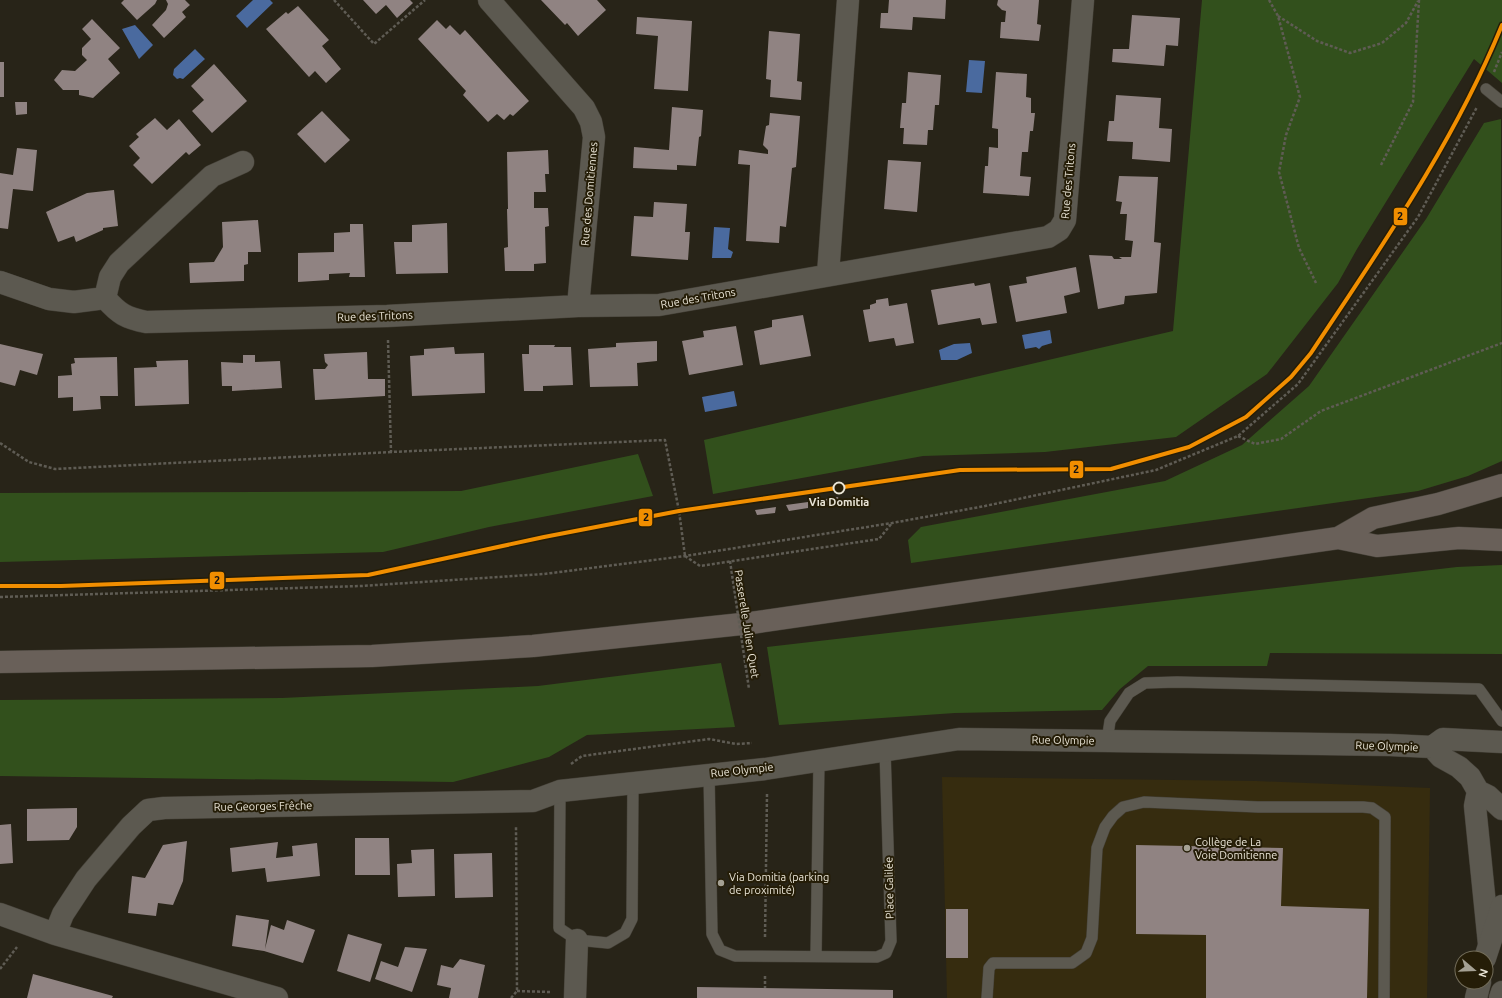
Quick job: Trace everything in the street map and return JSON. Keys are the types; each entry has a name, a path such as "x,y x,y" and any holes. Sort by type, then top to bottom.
{"main road":[{"path":"1338,538 1373,518 1438,504 1502,485"},
{"path":"0,662 372,656 533,646 751,623 1338,538 1377,546 1459,538 1502,540"}],"street":[{"name":"Rue des Domitiennes","path":"489,0 584,108 591,122 594,137 578,306"},
{"path":"828,274 848,0"},
{"name":"Rue des Tritons","path":"106,298 116,311 128,318 146,322 387,316 578,306 659,305 828,274 1048,237 1059,230 1065,220 1083,0"},
{"path":"0,282 50,299 74,302 106,298 110,277 119,263 212,176 243,162"},
{"name":"Rue Olympie","path":"533,801 560,791 765,769 959,739 1432,747 1441,757 1459,767 1470,777 1478,791 1488,796 1502,808"},
{"path":"1432,747 1443,739 1502,742"},
{"path":"1478,791 1475,806 1487,950"},
{"name":"Rue Georges Frêche","path":"55,934 63,914 86,880 131,826 148,810 172,807 533,801"},
{"path":"1487,950 1502,906"},
{"path":"0,914 55,934 277,998"},
{"path":"576,998 577,940"},
{"path":"1500,998 1502,992"}],"lane":[{"path":"1486,89 1502,102"},
{"path":"1107,741 1110,722 1129,693 1145,682 1479,689 1502,721"},
{"name":"Place Galilée","path":"710,774 712,934 720,950 735,956 877,957 886,953 891,941 885,750"},
{"path":"816,956 819,760"},
{"path":"560,791 560,928 577,940 608,943 625,934 632,919 633,782"},
{"path":"987,998 988,968 993,963 1072,963 1086,953 1092,938 1097,848 1105,828 1113,816 1123,808 1144,802 1258,807 1363,806 1372,808 1385,817 1384,998"}],"path":[{"path":"334,0 374,44 425,0"},
{"path":"1269,0 1278,16 1300,97 1286,135 1279,172 1285,200 1299,248 1316,283"},
{"path":"1278,16 1317,41 1350,52 1382,43 1406,23 1419,0"},
{"path":"1381,165 1413,102 1419,0"},
{"path":"0,597 361,586 544,574 685,556 892,523 985,506 1156,470 1238,436 1298,384 1418,217 1486,89"},
{"path":"387,316 391,452"},
{"path":"1238,436 1255,444 1282,439 1321,411 1502,342"},
{"path":"0,442 29,462 55,469 665,440 679,511 685,556 700,566 879,539 892,523"},
{"name":"Passerelle Julien Quet","path":"730,561 749,689"},
{"path":"764,956 767,788"},
{"path":"511,998 517,991 516,819"},
{"path":"0,969 21,941"},
{"path":"765,977 765,988"},
{"path":"517,991 553,992"}],"shaded area":[{"name":"Collège de La Voie Domitienne","path":"942,777 1256,781 1430,788 1427,998 947,998"}],"green space":[{"path":"1202,0 1502,0 1502,83 1474,59 1357,249 1338,283 1267,374 1176,437 1045,452 923,456 713,494 704,440 1173,331"},
{"path":"1501,119 1502,461 1468,476 1418,491 911,563 908,540 921,527 1165,481 1242,445 1309,386 1426,219 1484,123"},
{"path":"638,454 653,496 489,527 383,552 0,562 0,493 461,491"},
{"path":"1502,565 1502,654 1270,653 1267,666 1148,666 1120,689 1102,710 955,713 779,725 767,647 1457,567"},
{"path":"721,663 735,727 587,735 549,757 453,782 0,776 0,700 282,698 538,686"}],"water":[{"path":"253,0 270,0 273,3 247,28 236,16"},
{"path":"135,25 153,45 139,59 122,29"},
{"path":"195,49 205,59 183,79 177,79 173,75 174,69"},
{"path":"969,60 985,61 982,93 966,92"},
{"path":"714,227 730,228 728,249 733,252 731,258 712,258"},
{"path":"1050,330 1052,343 1042,346 1039,349 1036,347 1025,349 1022,335"},
{"path":"970,343 972,353 957,360 941,360 939,350 954,344"},
{"path":"734,391 737,406 705,412 702,397"}],"building":[{"path":"124,0 157,0 155,4 137,20 121,3"},
{"path":"166,0 185,0 190,5 182,12 186,17 164,38 152,25 166,10 168,4"},
{"path":"363,0 410,0 413,3 397,18 386,5 376,14"},
{"path":"541,0 597,0 606,10 578,36 567,23 565,25"},
{"path":"889,0 946,0 945,19 913,17 912,30 880,28 881,13 888,13"},
{"path":"998,0 1039,0 1037,24 1041,25 1039,41 1000,38 1001,22 1005,22 1006,11 1002,10 997,5"},
{"path":"298,6 329,40 322,46 341,69 326,83 315,71 309,77 266,29 286,12 288,14"},
{"path":"1132,15 1180,18 1178,46 1166,45 1164,66 1112,62 1113,49 1129,49"},
{"path":"637,17 692,21 688,91 654,89 658,36 636,34"},
{"path":"92,19 120,48 108,59 120,73 93,98 79,95 79,90 63,90 54,80 62,70 75,71 87,60 82,55 82,48 91,39 82,29"},
{"path":"437,20 446,29 450,25 460,35 465,30 529,101 513,116 510,114 504,120 497,114 488,122 463,95 466,91 418,39"},
{"path":"769,31 800,34 797,81 802,82 801,100 770,97 771,80 766,79"},
{"path":"0,62 4,62 4,97 0,97"},
{"path":"214,64 247,101 212,133 192,111 204,100 191,86"},
{"path":"908,72 941,75 939,105 935,105 933,130 928,130 927,145 903,144 904,128 900,128 902,103 906,103"},
{"path":"996,72 1027,74 1026,97 1031,98 1031,113 1035,113 1033,131 1030,131 1028,152 1022,152 1020,176 1031,177 1029,196 983,193 985,166 988,166 989,147 998,148 998,129 992,128"},
{"path":"1116,95 1161,98 1159,128 1172,129 1170,162 1132,159 1133,142 1107,141 1109,121 1114,121"},
{"path":"15,102 27,102 27,114 16,115"},
{"path":"672,107 703,110 701,136 699,137 696,166 677,165 677,170 633,168 634,147 669,150"},
{"path":"322,111 350,140 325,163 297,134"},
{"path":"770,113 800,116 796,167 792,168 786,227 780,226 779,243 746,241 750,165 738,164 739,150 768,154 768,150 763,145 766,126 769,125"},
{"path":"155,118 167,130 179,119 201,145 189,155 186,152 152,184 133,165 140,158 129,146 139,137 136,134"},
{"path":"17,148 37,150 33,191 13,189 8,229 0,228 0,173 13,175"},
{"path":"548,150 549,174 545,174 546,192 534,192 534,208 548,208 549,226 545,227 546,263 534,264 534,271 505,271 504,248 508,247 507,152"},
{"path":"888,160 921,162 917,212 884,209"},
{"path":"1119,176 1158,177 1154,242 1161,243 1157,293 1125,296 1124,304 1098,309 1089,255 1112,256 1114,259 1122,259 1119,257 1131,257 1133,241 1125,240 1127,214 1120,214 1122,202 1116,201"},
{"path":"114,190 118,226 103,228 103,230 76,242 74,236 58,242 46,212 87,193"},
{"path":"654,202 687,204 685,232 690,232 688,260 631,256 634,216 653,217"},
{"path":"258,220 261,252 248,252 248,264 244,265 244,281 190,283 189,263 214,262 223,247 222,222"},
{"path":"447,223 448,273 396,274 394,242 412,242 412,225"},
{"path":"350,224 363,224 365,277 349,277 350,273 329,274 329,280 298,282 298,253 334,252 334,233 350,232"},
{"path":"1076,267 1080,292 1064,296 1067,313 1016,322 1009,286 1027,283 1026,277"},
{"path":"974,283 975,286 990,283 997,323 982,325 980,318 938,325 931,290"},
{"path":"888,298 889,306 907,303 914,343 896,346 894,338 869,342 863,310 870,309 870,305 876,303 876,300"},
{"path":"803,315 811,356 760,365 754,331 772,327 772,320"},
{"path":"736,326 743,365 689,375 682,341 704,337 703,331"},
{"path":"657,341 657,361 637,363 638,386 590,387 588,349 616,347 616,343"},
{"path":"0,344 43,354 37,375 20,370 15,386 0,382"},
{"path":"529,345 555,345 554,347 571,347 573,385 543,386 543,391 524,391 522,354 529,354"},
{"path":"454,347 455,354 484,353 485,393 412,396 410,356 424,355 424,349"},
{"path":"367,352 368,379 385,379 385,396 315,400 313,369 325,369 328,365 325,362 324,354"},
{"path":"243,355 255,355 255,362 280,361 282,388 232,391 232,386 222,386 221,362 243,363"},
{"path":"117,357 118,396 100,396 101,409 73,411 73,397 58,398 58,376 72,375 71,364 75,363 74,358"},
{"path":"188,360 189,404 135,406 134,368 157,367 156,361"},
{"path":"838,497 840,503 820,506 820,500"},
{"path":"808,502 808,508 789,511 786,505"},
{"path":"776,507 775,513 757,515 755,510"},
{"path":"77,808 77,827 69,840 27,841 27,809"},
{"path":"11,824 13,863 0,864 0,825"},
{"path":"355,838 389,838 390,875 355,875"},
{"path":"187,841 183,881 173,905 158,903 156,916 128,913 132,876 145,878 163,845"},
{"path":"278,842 276,858 293,856 292,846 317,843 320,876 267,882 265,868 232,872 230,848"},
{"path":"1136,845 1283,848 1281,906 1369,909 1367,998 1206,998 1206,935 1136,934"},
{"path":"434,849 435,896 398,897 397,864 412,863 411,850"},
{"path":"492,853 493,897 455,898 454,854"},
{"path":"946,909 968,909 968,958 946,958"},
{"path":"236,915 269,920 265,949 271,925 284,930 287,920 315,930 303,963 264,951 232,946"},
{"path":"348,934 382,944 370,982 337,971"},
{"path":"405,947 427,949 412,992 375,979 381,961 398,967"},
{"path":"460,959 485,965 478,998 449,998 451,988 437,985 441,965 453,968"},
{"path":"33,974 113,996 112,998 27,998"},
{"path":"697,987 893,990 893,998 697,998"}],"transit line":[{"name":"2","path":"0,586 61,586 368,575 544,537 679,511 960,470 1111,469 1189,447 1246,417 1291,377 1311,353 1390,234 1439,153 1483,69 1502,25"}],"place":[{"name":"Via Domitia","path":"839,488"},
{"name":"Collège de La Voie Domitienne","path":"1187,848"},
{"name":"Via Domitia (parking de proximité)","path":"721,883"}]}
